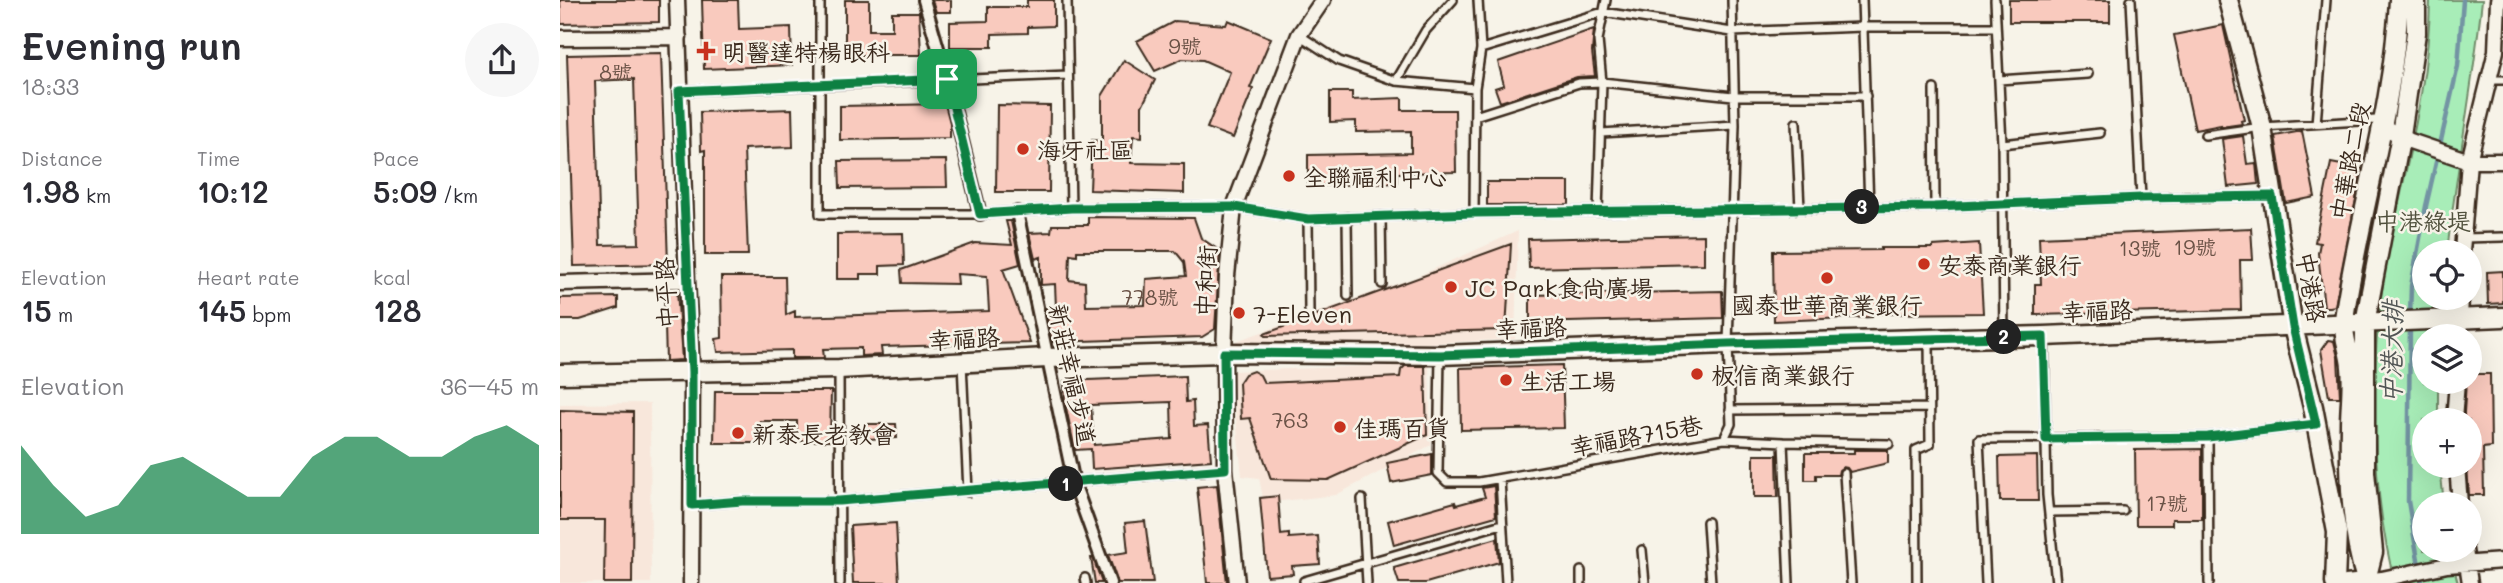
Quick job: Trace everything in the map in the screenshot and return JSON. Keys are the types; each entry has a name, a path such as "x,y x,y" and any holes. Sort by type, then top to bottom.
{"street":[{"name":"中平路","path":"677,0 692,372 691,583"},
{"path":"924,0 947,79 980,214"},
{"name":"中和街","path":"1237,583 1225,469 1224,353 1227,276 1234,207 1299,35 1323,0"},
{"name":"中港路","path":"2228,0 2262,127 2293,327 2316,424 2337,532 2335,583"},
{"name":"中華路二段","path":"2372,581 2359,559 2350,458 2351,366 2344,324 2360,229 2382,126 2398,30 2399,0"},
{"name":"中華路二段","path":"2372,581 2373,552 2364,459 2365,323 2405,138 2416,33 2416,0"},
{"path":"2463,240 2464,159 2496,80 2500,19 2498,0"},
{"path":"560,38 679,37"},
{"path":"2382,126 2405,138 2464,159 2503,162"},
{"name":"新莊幸福步道","path":"1017,212 1074,483 1110,583"},
{"path":"560,283 687,280"},
{"name":"幸福路","path":"2461,324 2503,317"},
{"name":"幸福路","path":"560,374 839,369 1047,358 1224,353 1440,355 2388,322 2433,324"},
{"path":"2482,558 2503,561"},
{"path":"2346,583 2372,581 2453,562"},
{"path":"2467,562 2470,583"}],"lane":[{"path":"820,0 820,214 980,214 1071,208 1234,207 1308,219 1474,213 1934,207 2141,198 2272,196"},
{"path":"1068,0 1071,208"},
{"path":"1396,80 1426,30 1453,0"},
{"path":"1474,213 1475,88 1481,49 1478,0"},
{"path":"1598,212 1602,82 1598,40 1606,0"},
{"name":"幸福路715巷","path":"1440,355 1438,473 1447,482 1500,479 1724,439 1731,424 1728,344 1735,125 1732,0"},
{"path":"1863,0 1869,207"},
{"path":"1995,0 2002,144 2004,337"},
{"path":"2131,0 2141,198"},
{"path":"2316,124 2326,0"},
{"path":"1481,49 1603,12 1732,32 1863,27 1996,27"},
{"path":"1299,35 1339,61 1396,80 1475,88"},
{"path":"1999,80 2088,74"},
{"path":"679,91 1068,75"},
{"path":"1475,116 1579,83 1602,82 1733,96 1866,96"},
{"path":"1934,89 1934,207"},
{"path":"2204,135 2262,127 2376,120 2382,126"},
{"path":"1796,123 1800,209"},
{"path":"1601,132 1735,125"},
{"path":"2002,144 2100,133"},
{"path":"1381,216 1382,284"},
{"path":"1347,217 1348,296"},
{"path":"1308,219 1309,312"},
{"path":"2482,241 2503,237"},
{"path":"2043,336 2049,513 2056,583"},
{"path":"1917,583 1916,450 1930,444 1929,340"},
{"path":"962,362 968,492"},
{"path":"839,369 840,583"},
{"path":"1730,410 1929,408"},
{"path":"1986,583 1979,439 2208,437 2316,424"},
{"path":"2208,437 2209,583"},
{"path":"1724,439 1889,444"},
{"path":"1783,442 1789,583"},
{"path":"692,505 742,501 839,501 1225,469"},
{"path":"1844,473 1851,583"},
{"path":"1500,479 1506,583"},
{"path":"1362,499 1367,583"},
{"path":"2049,513 2123,511"},
{"path":"1707,522 1711,583"},
{"path":"1304,581 1502,524"},
{"path":"1642,550 1645,583"},
{"path":"1581,571 1581,583"}],"shaded area":[{"name":"JC Park食尚廣場","path":"1518,231 1515,339 1239,352 1228,344 1416,277"},
{"name":"佳瑪百貨","path":"1429,364 1431,445 1336,495 1264,503 1259,478 1242,476 1231,371"},
{"path":"650,403 651,583 560,583 560,404"}],"green space":[{"name":"中港綠堤","path":"2430,0 2482,0 2449,240 2412,240 2412,310 2442,310 2440,324 2412,324 2412,394 2438,394 2438,408 2412,408 2412,478 2441,478 2443,492 2412,492 2412,562 2452,562 2458,583 2395,583 2381,511 2377,471 2376,350 2384,277 2413,139 2428,35"}],"building":[{"path":"560,0 659,0 659,22 561,24"},
{"path":"702,0 738,0 739,29 791,27 792,65 704,69"},
{"path":"845,0 869,0 869,30 892,30 892,12 919,12 921,55 845,55"},
{"path":"932,0 951,0 951,12 936,12"},
{"path":"1027,0 1054,0 1054,26 1028,27 1028,33 992,34 992,47 950,47 950,22 988,21 988,7 1027,7"},
{"path":"2009,0 2110,0 2110,22 2009,22"},
{"path":"1228,20 1271,38 1233,138 1207,128 1230,72 1203,60 1182,59 1155,71 1137,41 1175,21 1226,25"},
{"path":"2223,25 2244,120 2241,121 2242,124 2195,130 2174,35"},
{"path":"1594,29 1592,52 1595,76 1577,77 1500,102 1495,88 1504,85 1498,62"},
{"path":"661,53 668,264 574,266 567,55","holes":["634,79 639,244 600,245 595,81"]},
{"path":"1124,60 1155,80 1142,106 1142,137 1133,136 1131,163 1184,164 1184,193 1090,190 1092,140 1102,141 1102,96"},
{"path":"1330,92 1352,92 1352,100 1402,98 1402,110 1455,110 1456,172 1397,173 1397,183 1308,186 1308,155 1411,153 1411,131 1356,132 1356,121 1330,122"},
{"path":"945,104 950,123 950,138 840,140 840,106"},
{"name":"海牙社區","path":"997,105 1050,106 1049,192 996,192"},
{"path":"792,109 793,147 744,149 748,255 705,255 705,150 701,151 700,112"},
{"path":"2302,131 2315,197 2286,203 2275,136"},
{"path":"2243,136 2247,164 2256,163 2258,184 2228,187 2222,139"},
{"path":"946,160 947,187 840,188 839,161"},
{"path":"2331,163 2362,169 2335,306 2324,307 2318,253 2320,243 2315,242"},
{"path":"1487,182 1569,182 1569,205 1487,205"},
{"path":"1088,217 1194,218 1201,238 1220,251 1215,329 1202,337 1052,342 1045,308 1056,308 1055,284 1041,285 1041,257 1035,259 1029,233 1051,232 1052,225 1088,225","holes":["1077,251 1175,251 1184,262 1186,276 1146,279 1145,305 1086,306 1085,282 1069,280 1070,254 1077,255"]},
{"path":"1006,221 1011,221 1020,264 1003,269 1030,343 881,347 882,355 861,356 861,348 823,349 824,358 792,358 792,350 718,352 716,339 722,338 721,277 785,277 786,315 795,311 795,317 989,311 987,276 957,274 958,284 902,283 901,270 975,243 1012,245"},
{"path":"2251,228 2253,260 2240,260 2241,310 2035,315 2035,284 2041,284 2039,237"},
{"path":"903,233 904,265 880,266 880,274 860,274 860,279 837,279 837,234"},
{"path":"1704,235 1704,264 1529,268 1528,239"},
{"path":"1979,243 1983,313 1872,314 1872,317 1774,321 1773,251 1933,248"},
{"name":"JC Park食尚廣場","path":"1511,244 1506,330 1264,334"},
{"path":"2503,271 2503,303 2488,304 2487,272"},
{"path":"664,290 677,290 682,360 666,361"},
{"path":"1722,291 1723,318 1530,323 1530,295"},
{"path":"618,297 618,308 580,320 560,320 560,298"},
{"path":"2328,340 2334,341 2338,357 2340,397 2329,397 2321,350"},
{"path":"1562,365 1564,428 1461,430 1460,368"},
{"name":"佳瑪百貨","path":"1405,366 1425,366 1427,435 1328,480 1271,479 1250,418 1241,419 1239,383 1245,374 1253,371 1260,375 1264,383 1400,377"},
{"path":"2482,374 2490,374 2491,447 2483,448 2484,495 2482,492 2469,492 2468,478 2482,478 2482,408 2464,408 2465,394 2482,394"},
{"path":"1185,376 1186,402 1193,401 1194,426 1208,425 1211,460 1092,469 1091,449 1075,450 1065,403 1064,381","holes":["1171,402 1172,439 1094,445 1091,405"]},
{"path":"715,391 831,391 830,441 797,441 797,421 760,421 760,443 714,443"},
{"path":"560,410 633,412 632,583 604,583 605,520 560,520"},
{"path":"862,424 896,424 897,438 862,439"},
{"path":"2202,449 2202,519 2172,519 2172,525 2136,525 2135,450"},
{"path":"1854,450 1888,450 1888,463 1850,472 1843,467 1838,475 1816,475 1816,480 1805,480 1805,453 1854,453"},
{"path":"1432,454 1432,475 1391,483 1387,463"},
{"path":"1754,455 1777,455 1778,497 1754,497"},
{"path":"2037,456 2038,501 2000,501 1999,457"},
{"path":"1217,485 1227,583 1207,583 1197,487"},
{"path":"1494,486 1496,516 1394,545 1388,521 1455,502 1456,505 1485,497 1482,488"},
{"path":"1278,496 1281,535 1289,534 1289,538 1318,536 1320,564 1292,566 1293,574 1267,576 1260,498"},
{"path":"1145,521 1153,583 1118,583 1108,555 1128,552 1125,523"},
{"path":"896,523 899,583 853,583 850,526"},
{"path":"1497,538 1499,562 1426,583 1399,583 1394,568"},
{"path":"1093,558 1102,583 1095,583"}],"waterway":[{"name":"中港大排","path":"2410,317 2411,286 2426,206 2458,66 2463,0"},
{"name":"中港大排","path":"2410,326 2408,501 2422,583"}],"place":[{"name":"明醫達特楊眼科","path":"706,51"},
{"name":"海牙社區","path":"1023,149"},
{"name":"全聯福利中心","path":"1289,176"},
{"name":"安泰商業銀行","path":"1924,264"},
{"name":"國泰世華商業銀行","path":"1827,278"},
{"name":"JC Park食尚廣場","path":"1451,287"},
{"name":"7-Eleven","path":"1239,313"},
{"name":"板信商業銀行","path":"1697,374"},
{"name":"生活工場","path":"1506,380"},
{"name":"佳瑪百貨","path":"1340,427"},
{"name":"新泰長老教會","path":"738,433"}],"route":[{"path":"947,79 980,214 1071,208 1234,207 1308,219 1474,213 1934,207 2141,198 2272,196 2293,327 2316,424 2208,437 2046,439 2043,336 1440,355 1224,353 1225,469 839,501 742,501 692,505 692,372 679,91 947,79"}]}
